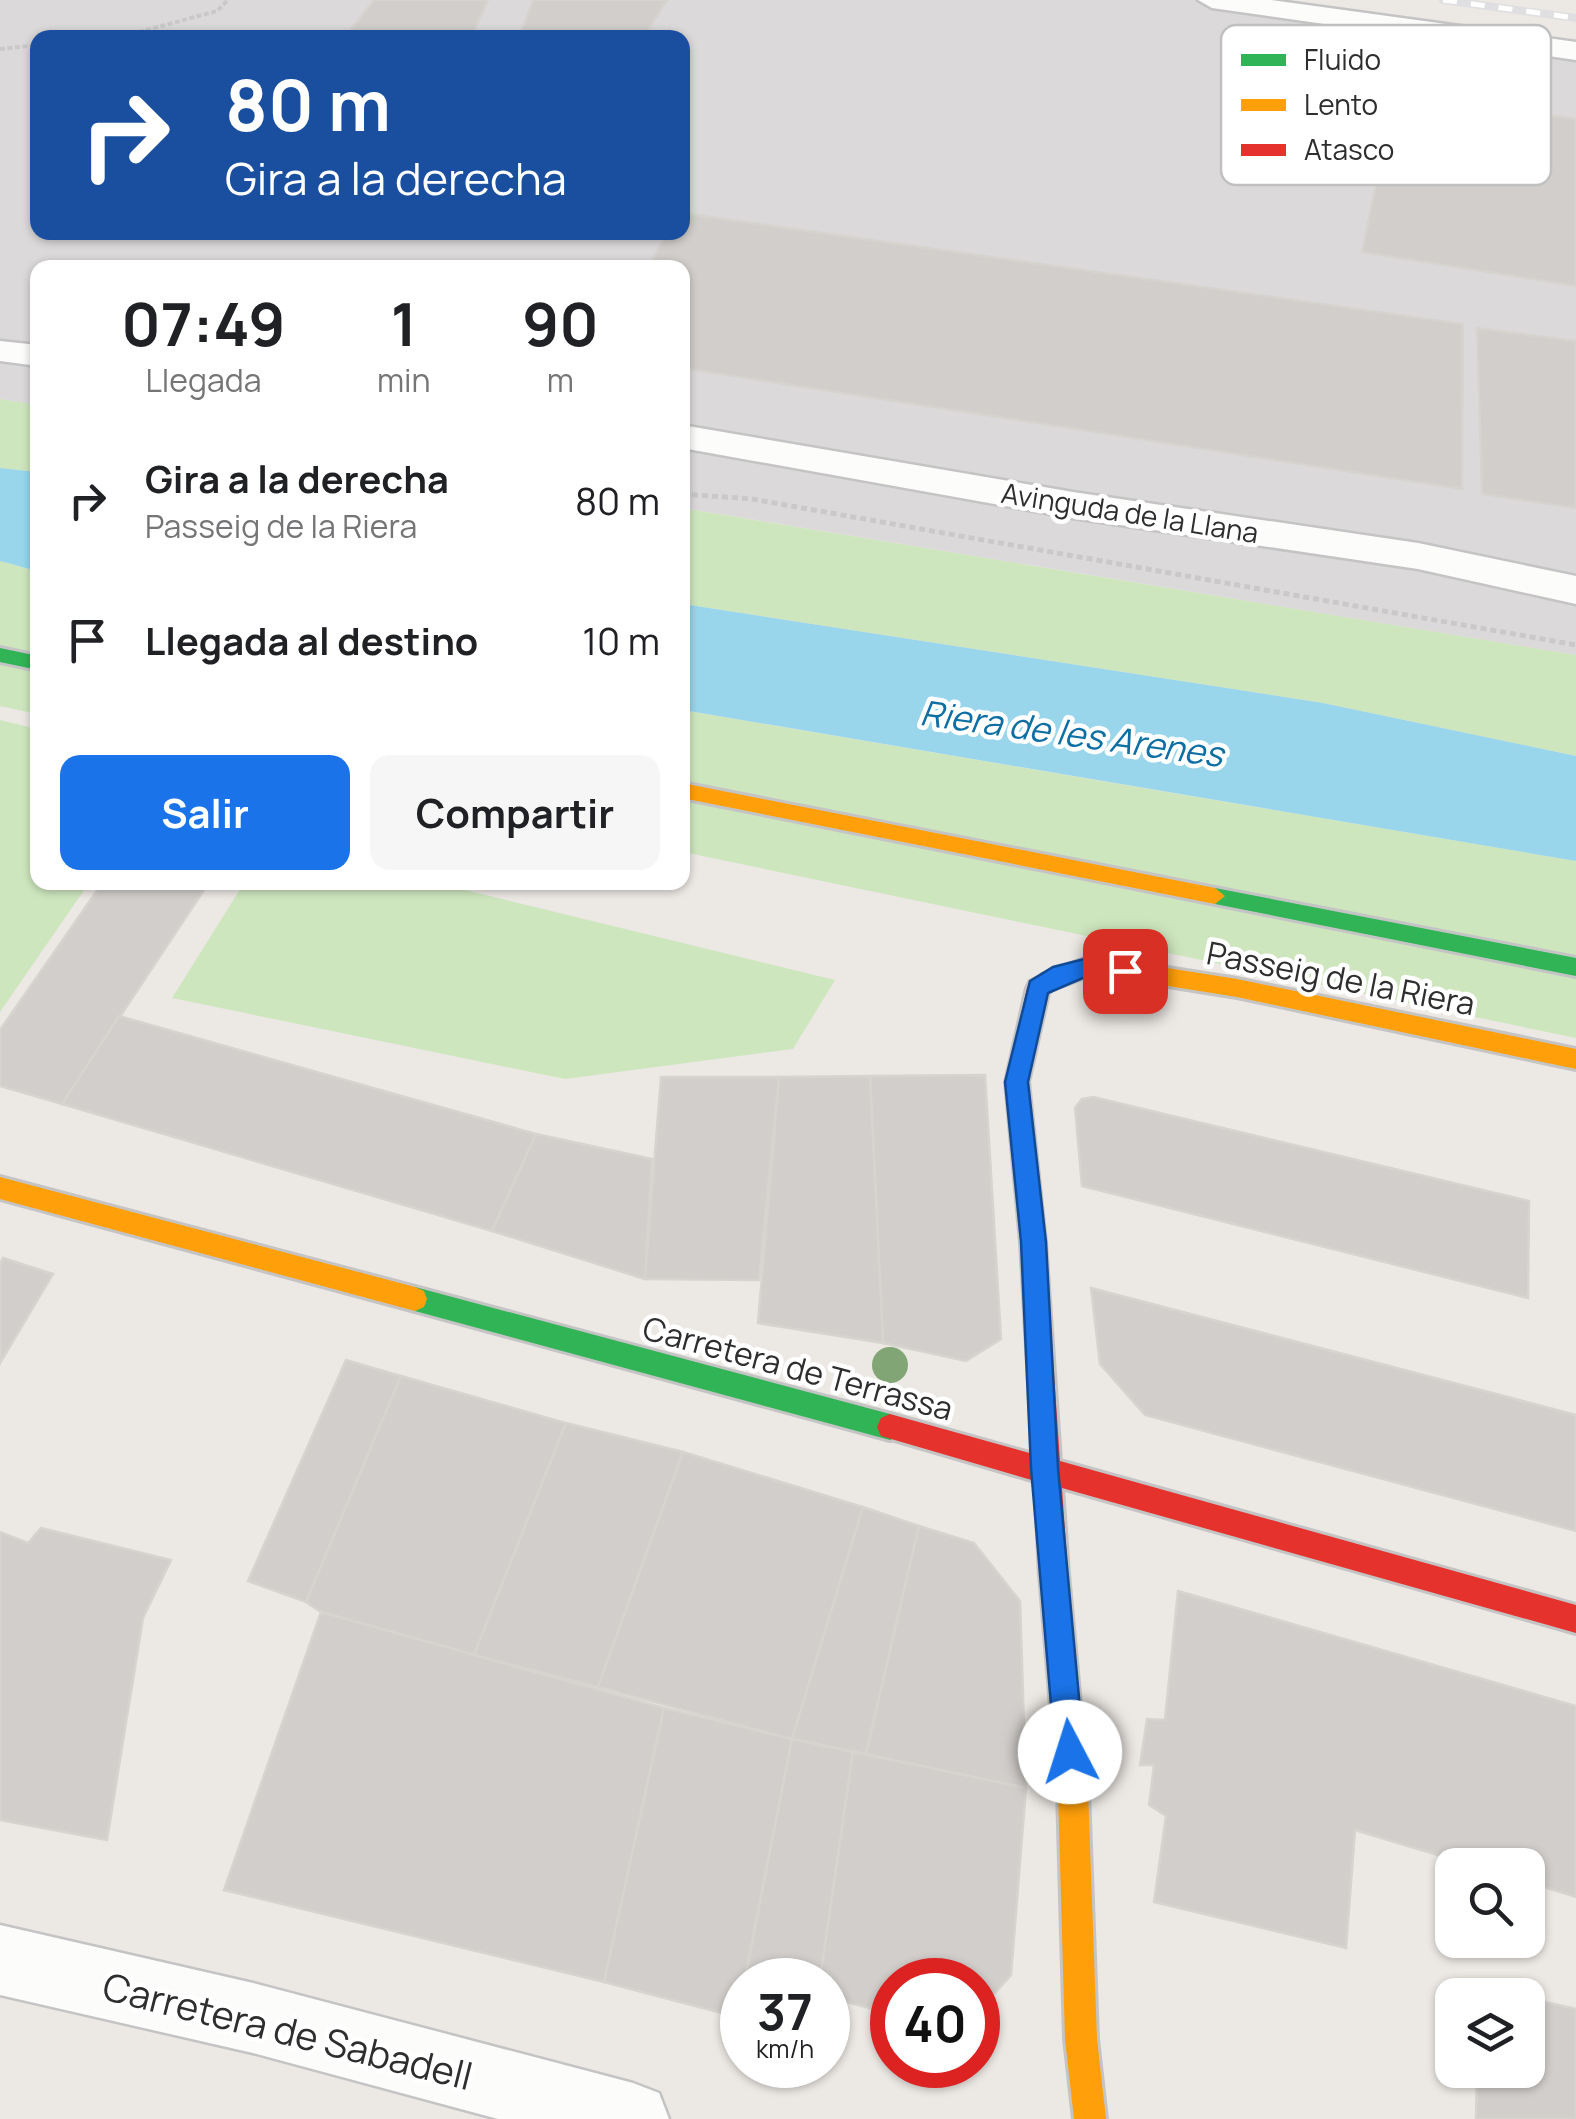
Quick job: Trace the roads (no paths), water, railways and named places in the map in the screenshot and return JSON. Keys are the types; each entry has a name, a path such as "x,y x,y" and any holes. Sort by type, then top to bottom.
{"street":[{"path":"1212,0 1390,25"},
{"path":"1551,47 1576,51"},
{"path":"0,322 30,324"},
{"path":"0,351 30,355"},
{"name":"Avinguda de la Llana","path":"690,437 1073,505 1418,556 1576,590"},
{"path":"0,655 30,661"},
{"path":"690,792 1576,967"},
{"name":"Passeig de la Riera","path":"1044,1468 1033,1242 1016,1082 1038,988 1061,974 1092,966 1237,988 1576,1059"},
{"name":"Carretera de Terrassa","path":"0,1188 1044,1468 1576,1619"},
{"path":"1044,1468 1074,1791 1080,2038 1090,2119"},
{"name":"Carretera de Sabadell","path":"0,1960 253,2018 633,2119"}],"water":[{"path":"0,468 30,471 30,569 0,561"},
{"name":"Riera de les Arenes","path":"690,605 1323,703 1576,756 1576,861 690,711"}],"railway":[{"path":"1443,0 1576,18"}]}
